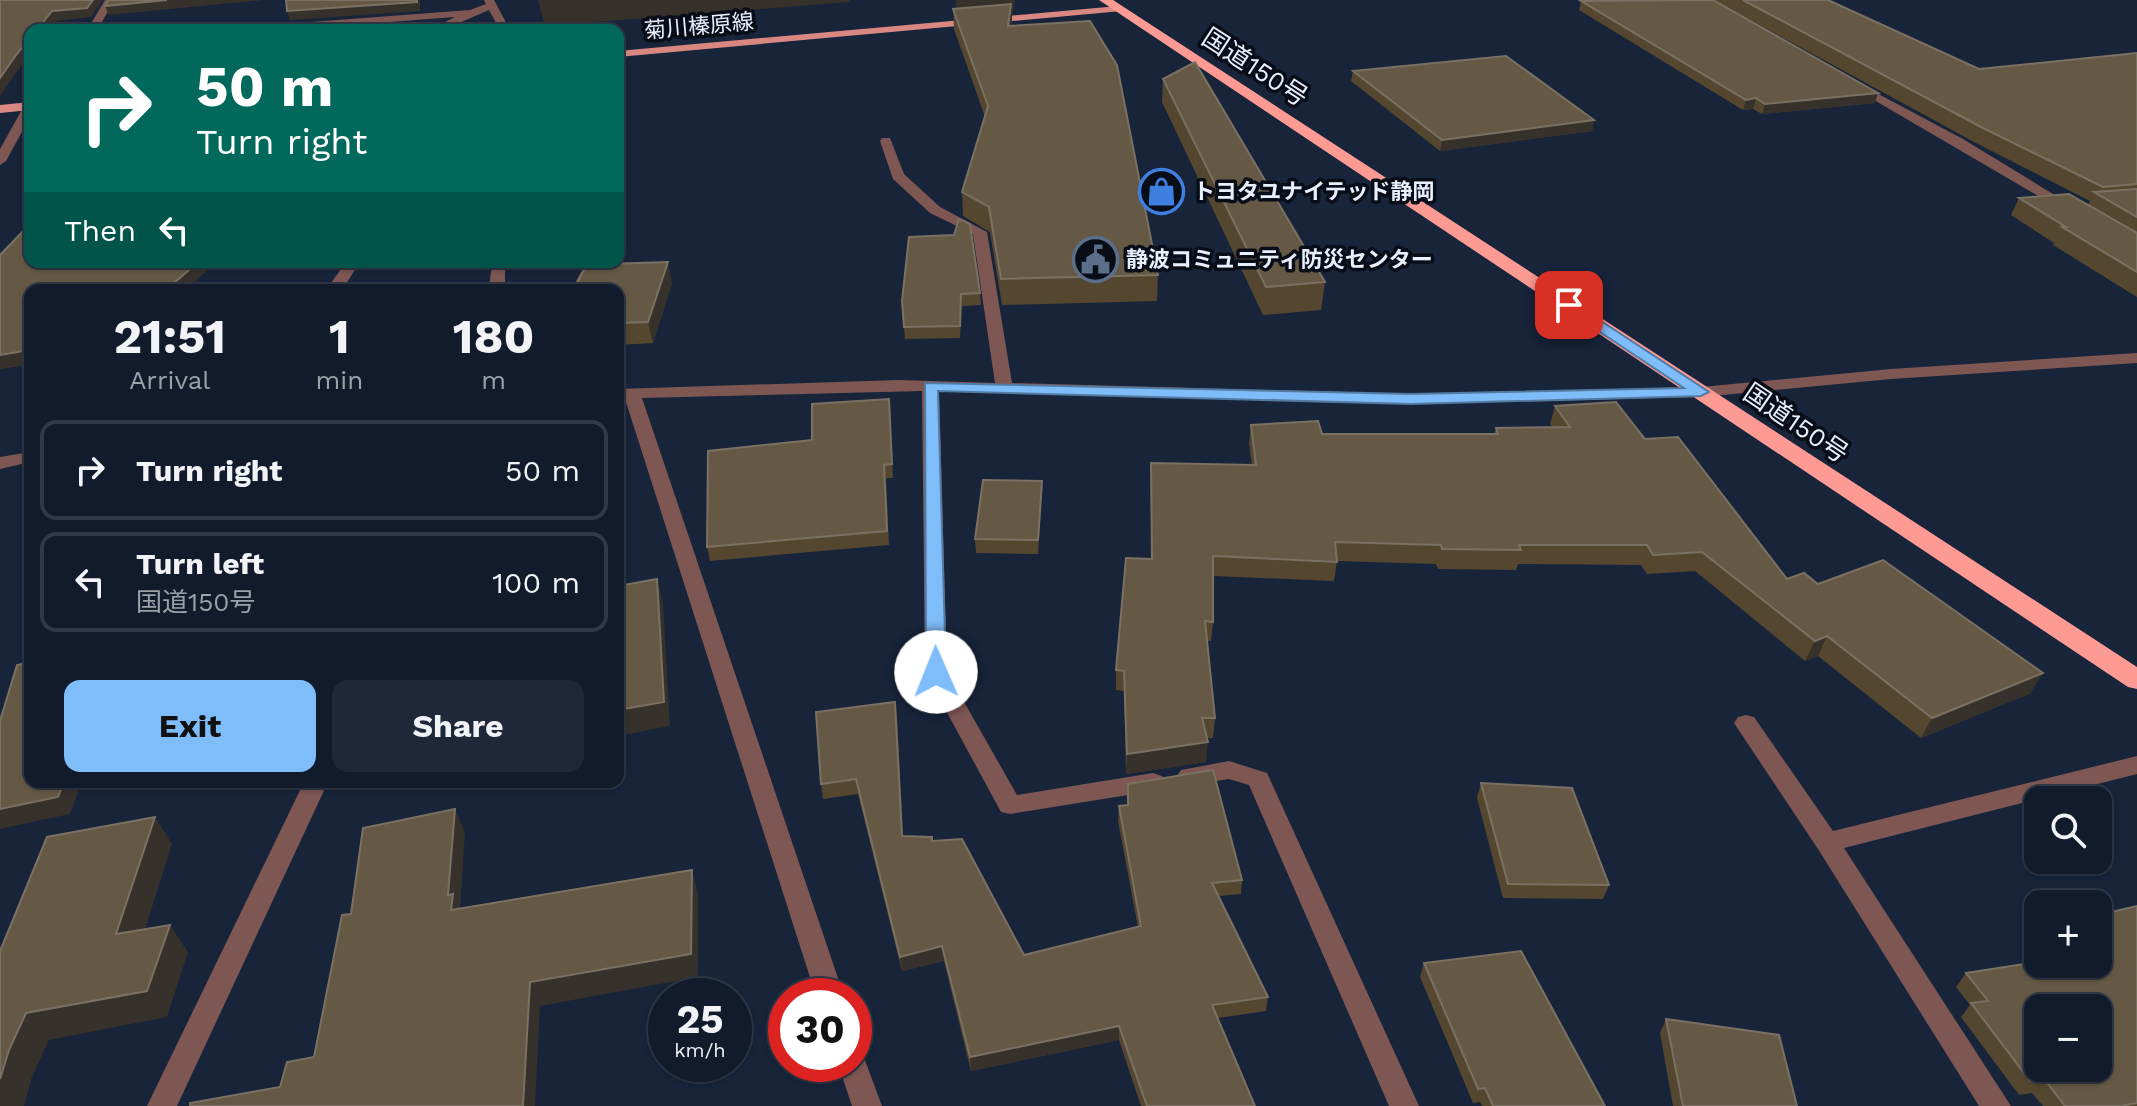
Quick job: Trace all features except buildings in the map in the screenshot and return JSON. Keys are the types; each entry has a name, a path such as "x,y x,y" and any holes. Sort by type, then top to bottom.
{"highway":[{"name":"国道150号","path":"1111,4 2137,680"}],"main road":[{"name":"菊川榛原線","path":"624,53 1111,4"},
{"path":"0,109 24,107"}],"street":[{"path":"96,24 110,0"},
{"path":"446,24 490,2 502,24"},
{"path":"322,24 468,13"},
{"path":"1840,76 1959,142 2086,219"},
{"path":"0,161 24,117"},
{"path":"886,141 898,176 935,210 980,232 1004,387"},
{"path":"824,978 625,394 930,386 1411,399 1701,392 1891,374 2137,358"},
{"path":"930,386 936,672 1010,805 1229,770 1258,779 1404,1106"},
{"path":"0,463 24,458"},
{"path":"1746,723 1827,842 1996,1106"},
{"path":"1827,842 2137,765"},
{"path":"162,1106 313,788"},
{"path":"859,1082 867,1106"}],"place":[{"name":"トヨタユナイテッド静岡","path":"1162,191"},
{"name":"静波コミュニティ防災センター","path":"1095,259"}],"route":[{"path":"936,672 930,386 1411,399 1701,392 1569,305"}]}
